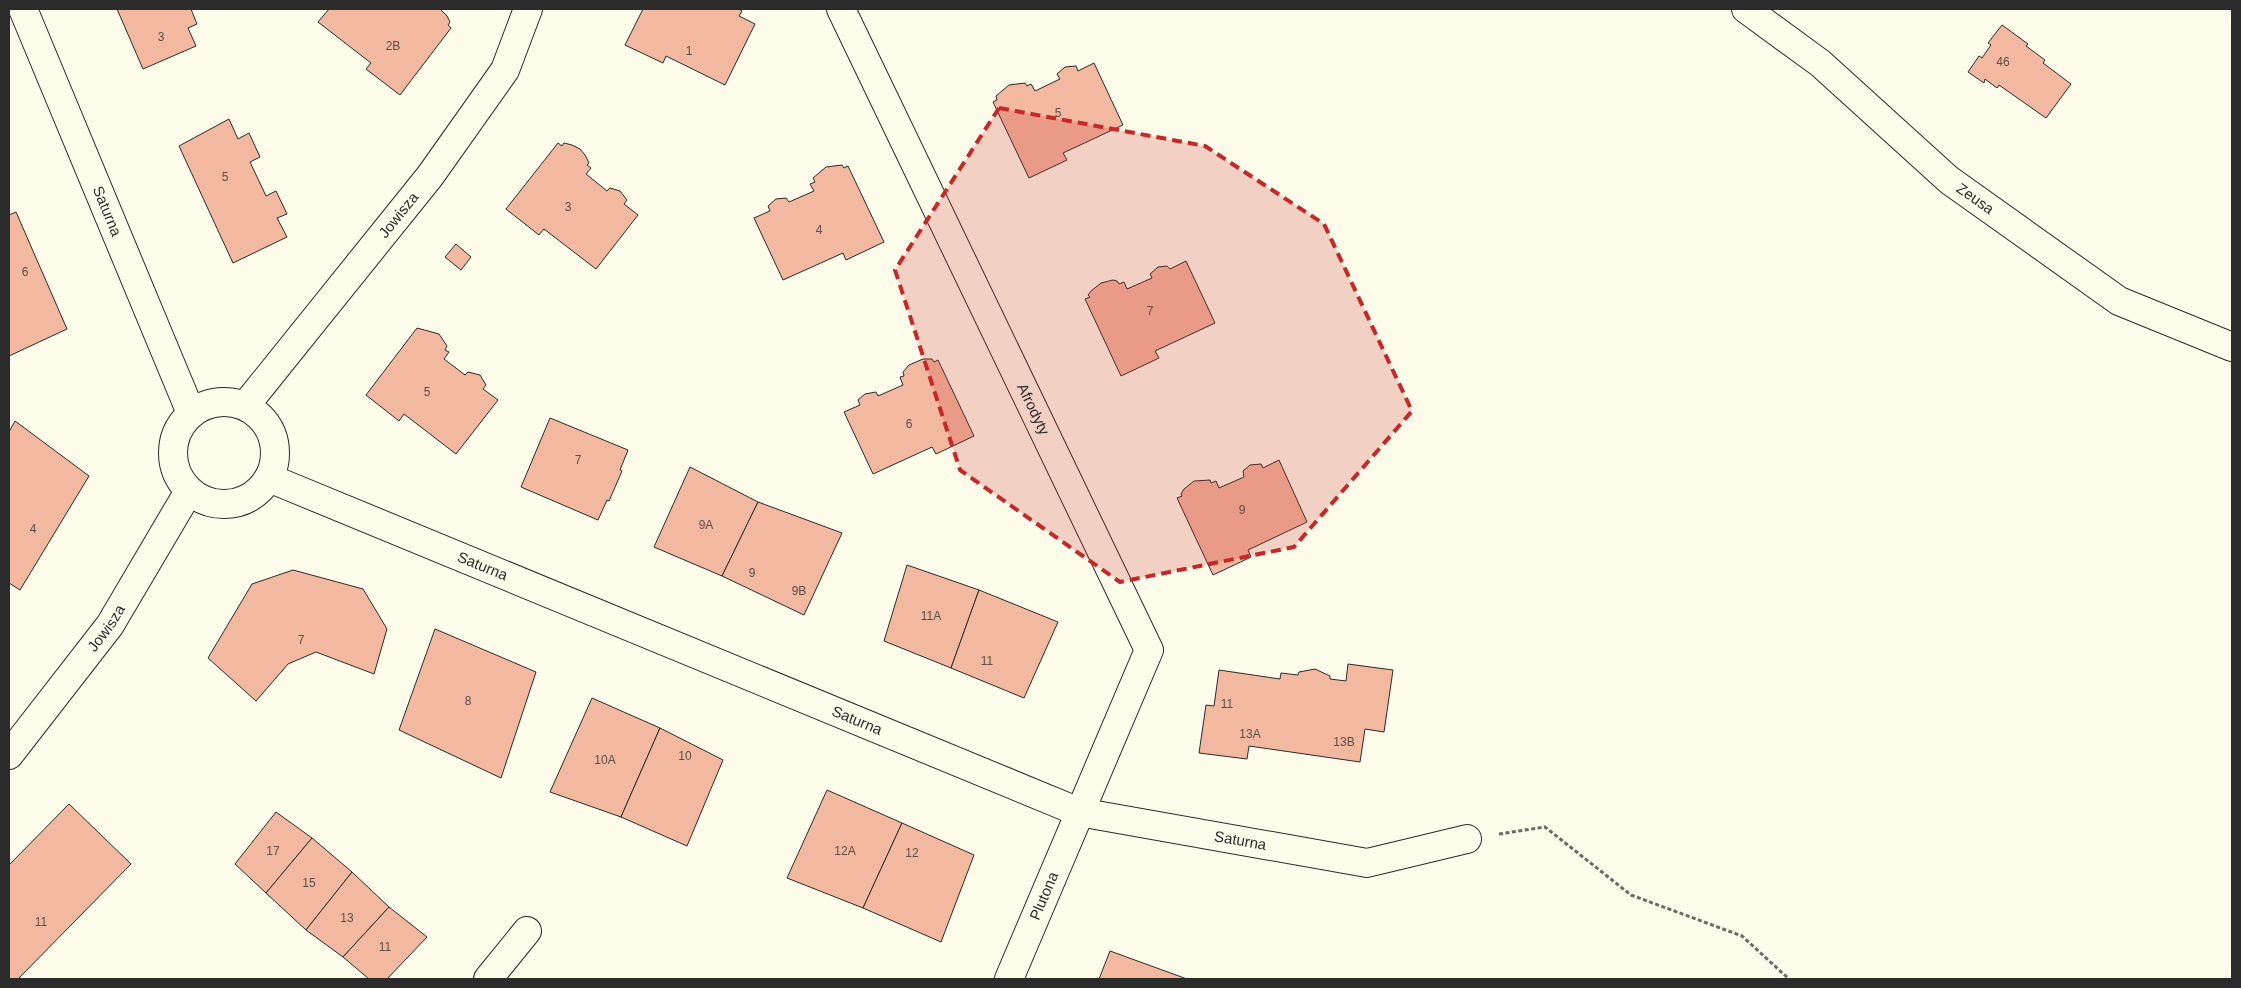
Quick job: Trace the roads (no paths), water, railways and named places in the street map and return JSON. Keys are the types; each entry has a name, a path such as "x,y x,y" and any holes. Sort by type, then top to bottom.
{"street":[{"name":"Saturna","path":"23,9 192,414"},
{"name":"Jowisza","path":"245,406 448,152 505,70 528,9"},
{"name":"Afrodyty","path":"841,9 1149,650 1079,812"},
{"name":"Zeusa","path":"1746,9 1820,63 1949,180 2119,301 2232,347"},
{"path":"225,402 245,406 259,416 270,430 275,447 274,466 269,478 258,492 243,501 225,504 208,502 189,491 178,476 173,459 174,442 181,425 192,414 207,405 225,402"},
{"name":"Saturna","path":"269,478 1079,812 1367,863 1467,839"},
{"name":"Jowisza","path":"9,754 110,625 189,491"},
{"name":"Plutona","path":"1010,979 1079,812"},
{"path":"488,979 527,931"}]}
